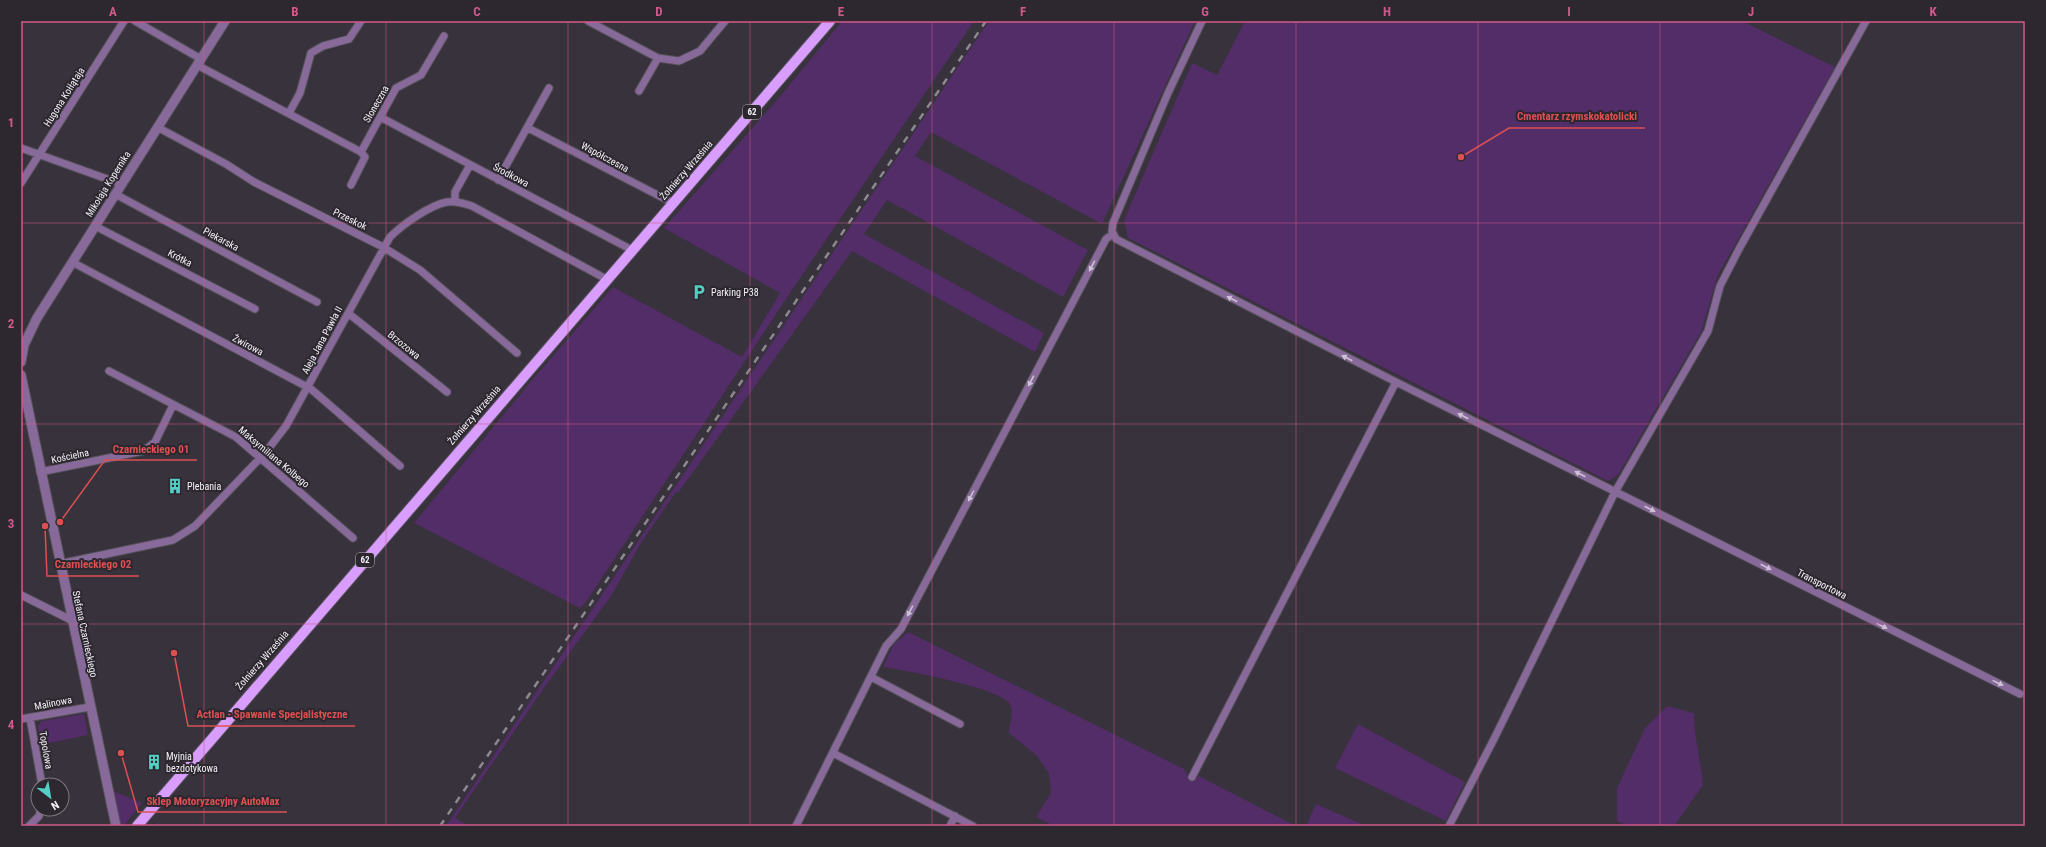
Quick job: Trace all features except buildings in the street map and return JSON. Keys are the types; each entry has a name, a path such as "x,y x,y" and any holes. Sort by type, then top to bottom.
{"main road":[{"name":"Żołnierzy Września","path":"137,826 830,21"}],"street":[{"name":"Hugona Kołłątaja","path":"21,183 124,21"},
{"path":"135,21 199,62 288,113 361,152 365,157 351,185"},
{"name":"Mikołaja Kopernika","path":"21,362 28,333 225,21"},
{"path":"288,113 300,93 308,59 311,53 323,46 350,39 361,21"},
{"path":"588,21 658,58 679,61 700,51 725,21"},
{"path":"797,826 890,639 900,629 1106,239 1113,234 1113,224 1168,93 1202,21"},
{"path":"1449,826 1495,737 1615,492 1708,331 1720,286 1866,21"},
{"name":"Słoneczna","path":"361,152 396,88 421,75 444,36"},
{"path":"639,91 658,58"},
{"path":"498,180 549,88"},
{"name":"Środkowa","path":"380,117 632,250"},
{"name":"Przeskok","path":"157,127 226,164 254,182 384,247 420,270 517,353"},
{"name":"Współczesna","path":"528,128 673,204"},
{"path":"21,148 121,184"},
{"path":"455,202 455,192 470,165"},
{"name":"Piekarska","path":"115,194 317,302"},
{"name":"Aleja Jana Pawła II","path":"60,564 173,540 195,526 261,458 286,426 390,237 399,228 434,207 446,202 455,202 472,206 608,280"},
{"name":"Krótka","path":"95,226 255,309"},
{"name":"Transportowa","path":"1113,234 1119,241 1396,382 2020,694"},
{"name":"Żwirowa","path":"72,262 308,387 400,466"},
{"name":"Brzozowa","path":"348,313 447,392"},
{"name":"Maksymiliana Kolbego","path":"109,371 236,437 353,538"},
{"name":"Stefana Czarnieckiego","path":"21,375 71,620 116,826"},
{"path":"1192,777 1396,382"},
{"name":"Kościelna","path":"40,472 143,450 155,442 173,405"},
{"path":"21,595 71,620"},
{"path":"871,677 960,724"},
{"name":"Malinowa","path":"21,719 90,707"},
{"name":"Topolowa","path":"30,718 41,777"},
{"path":"833,753 973,826"},
{"path":"950,826 955,816"},
{"path":"29,826 38,817"}],"shaded area":[{"path":"842,21 974,21 788,296 586,602 580,608 414,523 533,379 613,287 742,357 780,293 664,228 777,100"},
{"path":"989,21 1195,21 1102,224 931,132 915,156 1088,250 1063,297 887,200 864,234 1044,333 1035,352 852,251 678,493 676,492 641,543 611,596 544,688 455,818 469,826 446,826"},
{"path":"1245,21 1742,21 1835,67 1718,275 1701,332 1618,475 1608,481 1128,238 1124,220 1192,63 1217,75"},
{"path":"908,632 1184,769 1188,776 1195,779 1199,776 1296,826 1054,826 1036,817 1051,793 1049,774 1037,756 1009,733 1012,710 1009,703 1001,697 988,691 950,680 883,667 893,645"},
{"path":"1667,706 1694,713 1695,731 1703,785 1674,826 1628,826 1617,821 1617,788 1645,728"},
{"path":"84,714 88,735 40,745 38,726 42,721"},
{"path":"1358,724 1465,782 1446,821 1335,768"},
{"path":"111,790 142,803 124,826 118,826"},
{"path":"1316,804 1366,826 1306,826"}],"railway":[{"path":"440,826 986,21"}],"place":[{"name":"Cmentarz rzymskokatolicki","path":"1461,157"},
{"name":"Parking P38","path":"699,292"},
{"name":"Plebania","path":"175,486"},
{"name":"Czarnieckiego 01","path":"60,522"},
{"name":"Czarnieckiego 02","path":"45,526"},
{"name":"Actlan - Spawanie Specjalistyczne","path":"174,653"},
{"name":"Sklep Motoryzacyjny AutoMax","path":"121,753"},
{"name":"Myjnia bezdotykowa","path":"154,762"}]}
